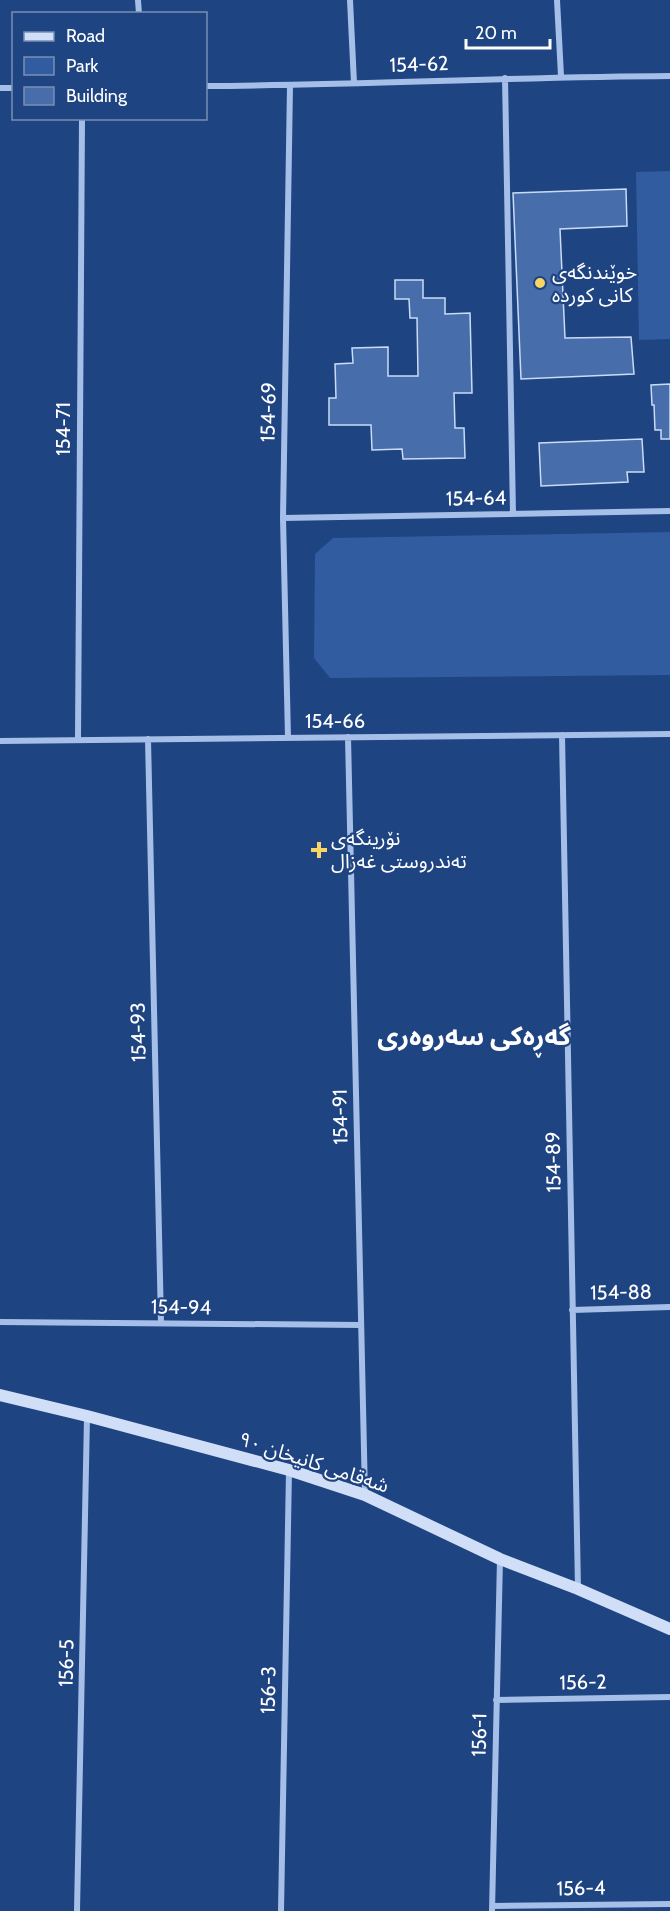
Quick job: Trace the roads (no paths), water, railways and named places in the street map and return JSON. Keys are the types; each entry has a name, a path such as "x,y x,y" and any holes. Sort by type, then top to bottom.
{"street":[{"path":"350,0 354,82"},
{"path":"557,0 561,76"},
{"name":"154-62","path":"207,86 290,86 561,76 670,76"},
{"path":"505,78 513,514"},
{"name":"154-69","path":"288,738 283,518 290,86"},
{"name":"154-71","path":"78,740 82,120"},
{"name":"154-64","path":"283,518 670,511"},
{"name":"154-66","path":"0,741 670,734"},
{"name":"154-89","path":"562,735 578,1589"},
{"name":"154-91","path":"348,737 365,1495"},
{"name":"154-93","path":"148,739 161,1323"},
{"name":"154-88","path":"572,1310 670,1307"},
{"name":"154-94","path":"0,1322 361,1325"},
{"name":"شەقامی کانیخان ٩٠","path":"0,1395 289,1470 365,1495 500,1559 578,1589 670,1629"},
{"name":"156-5","path":"77,1911 87,1416"},
{"name":"156-3","path":"281,1911 289,1470"},
{"name":"156-1","path":"492,1909 500,1559"},
{"name":"156-2","path":"496,1700 670,1697"},
{"name":"156-4","path":"492,1909 670,1904"}],"place":[{"name":"خوێندنگەی کانی کوردە","path":"540,283"},
{"name":"نۆرینگەی تەندروستی غەزال","path":"319,850"}],"district":[{"name":"گەڕەکی سەروەری","path":"474,1036"}]}
